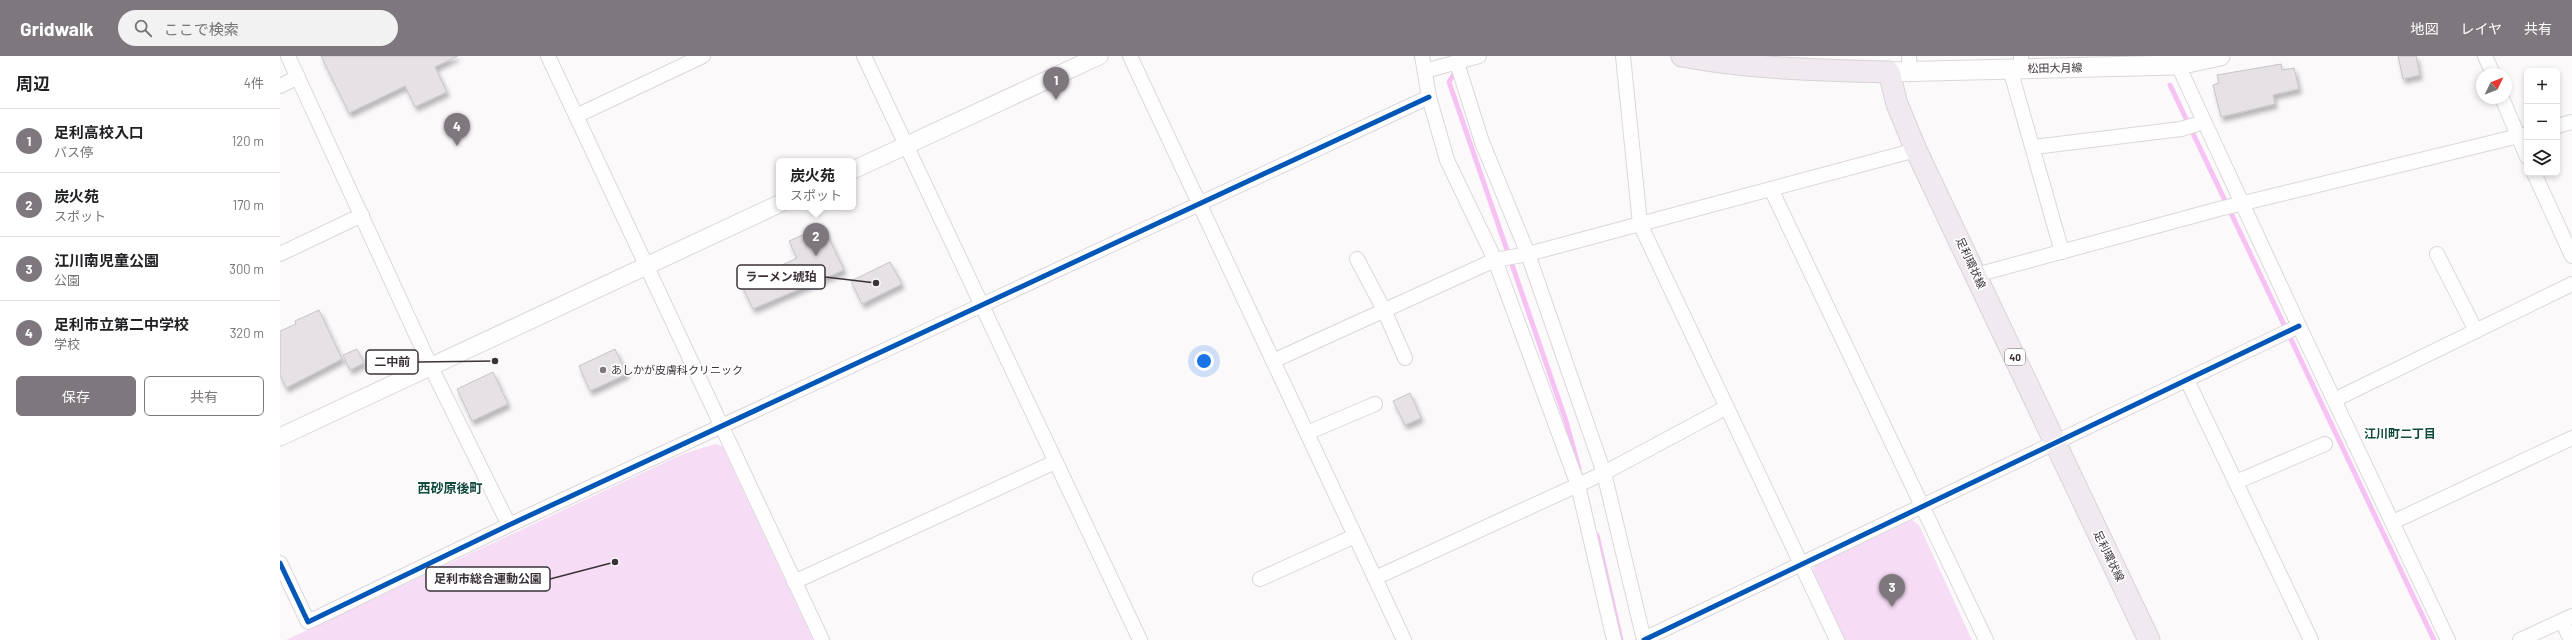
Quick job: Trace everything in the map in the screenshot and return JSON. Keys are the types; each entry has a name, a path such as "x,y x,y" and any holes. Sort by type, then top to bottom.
{"main road":[{"path":"1682,56 1724,64 1781,62 1889,72"},
{"name":"松田大月線","path":"1889,72 1909,64 2178,65 2220,56"},
{"name":"足利環状線","path":"1889,72 1897,104 1916,150 2149,640"}],"street":[{"path":"288,56 431,367 509,525"},
{"path":"548,56 822,640"},
{"path":"576,116 704,56"},
{"path":"864,56 905,146 1140,640"},
{"path":"856,169 1099,56"},
{"path":"1130,56 1404,640"},
{"path":"1422,56 1429,97 1447,160 1495,260 1578,485 1614,640"},
{"path":"1425,71 1479,56"},
{"path":"1623,56 1640,224 1837,640"},
{"path":"2485,56 2490,68"},
{"path":"1457,63 1482,142 1528,254 1604,473 1644,640 2291,330"},
{"path":"2017,65 2034,148 2062,252"},
{"path":"2178,65 2194,126 2239,206 2291,330 2334,400 2448,640"},
{"path":"280,86 298,77"},
{"path":"280,563 308,622 509,525 980,304 1429,97"},
{"path":"1976,275 2219,209 2239,206 2522,136 2505,104"},
{"path":"2560,125 2572,122"},
{"path":"2034,148 2194,126"},
{"path":"1273,361 1495,260 1528,254 1916,150"},
{"path":"2535,176 2572,256"},
{"path":"1771,189 1986,640"},
{"path":"280,437 776,205"},
{"path":"280,254 362,215"},
{"path":"2437,254 2476,331"},
{"path":"1357,259 1384,310 1405,358"},
{"path":"2334,400 2572,284"},
{"path":"2187,380 2311,640"},
{"path":"1307,433 1375,404"},
{"path":"1374,578 1604,473 1727,407"},
{"path":"2393,522 2572,438"},
{"path":"2236,482 2325,444"},
{"path":"794,582 1055,462"},
{"path":"1260,579 1355,536"},
{"path":"2520,640 2567,618 2571,640"}],"shaded area":[{"path":"715,444 722,446 813,640 286,640 683,454"},
{"path":"1911,519 1919,525 1972,640 1843,640 1811,573 1816,564"}],"building":[{"path":"321,56 458,56 435,67 447,92 415,107 405,86 349,113"},
{"path":"2398,56 2416,56 2420,75 2403,79"},
{"path":"2281,64 2282,70 2294,68 2299,89 2273,95 2275,104 2221,117 2213,85 2219,83 2217,75"},
{"path":"823,226 844,270 753,309 741,284 797,258 789,241"},
{"path":"890,262 902,284 862,304 851,281"},
{"path":"319,310 342,359 286,388 280,375 280,331 296,324 295,321"},
{"path":"357,349 364,363 350,370 343,355"},
{"name":"あしかが皮膚科クリニック","path":"615,349 627,374 590,391 579,366"},
{"path":"493,372 508,404 472,421 457,389"},
{"path":"1410,393 1421,418 1405,425 1393,401"}],"waterway":[{"path":"1457,69 1449,82 1566,421 1579,469"},
{"path":"2170,85 2434,640"},
{"path":"1597,535 1621,640"}],"cycle path":[{"path":"280,563 308,622 509,525 1429,97"},
{"path":"1644,640 2299,326"}],"place":[{"name":"足利高校入口","path":"1056,100"},
{"name":"足利市立第二中学校","path":"457,146"},
{"name":"炭火苑","path":"816,256"},
{"name":"ラーメン琥珀","path":"876,283"},
{"name":"二中前","path":"495,361"},
{"name":"あしかが皮膚科クリニック","path":"603,370"},
{"name":"足利市総合運動公園","path":"615,562"},
{"name":"江川南児童公園","path":"1892,607"}],"district":[{"name":"江川町二丁目","path":"2400,434"},
{"name":"西砂原後町","path":"450,488"}]}
